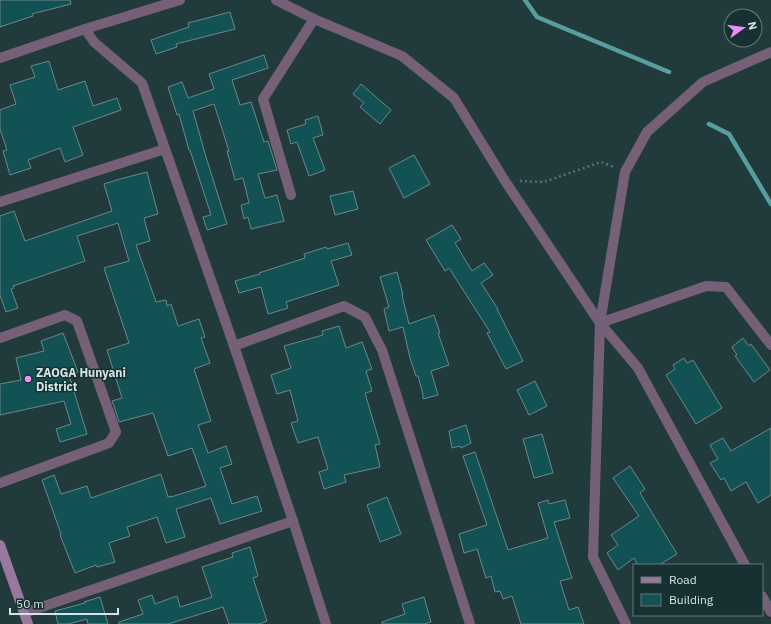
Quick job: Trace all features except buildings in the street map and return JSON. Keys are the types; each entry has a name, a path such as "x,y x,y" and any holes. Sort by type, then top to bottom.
{"street":[{"path":"0,58 85,29 180,0"},
{"path":"276,0 314,19 402,56 454,98 505,181 600,323 638,368 744,564"},
{"path":"291,194 263,99 314,19"},
{"path":"85,29 94,42 142,83 234,346 326,624"},
{"path":"626,624 593,556 600,323 625,172 647,132 703,82 771,52"},
{"path":"0,202 165,149"},
{"path":"600,323 706,286 726,288 771,346"},
{"path":"234,346 344,306 365,317 382,350 470,624"},
{"path":"0,338 65,315 77,321 116,432 109,443 0,483"},
{"path":"24,613 293,521"},
{"path":"0,546 28,624"},
{"path":"763,598 771,612"}],"path":[{"path":"505,181 544,182 601,162 625,172"}],"waterway":[{"path":"525,0 537,17 669,72"},
{"path":"709,124 729,134 771,204"}],"place":[{"name":"ZAOGA Hunyani District","path":"28,379"}]}
